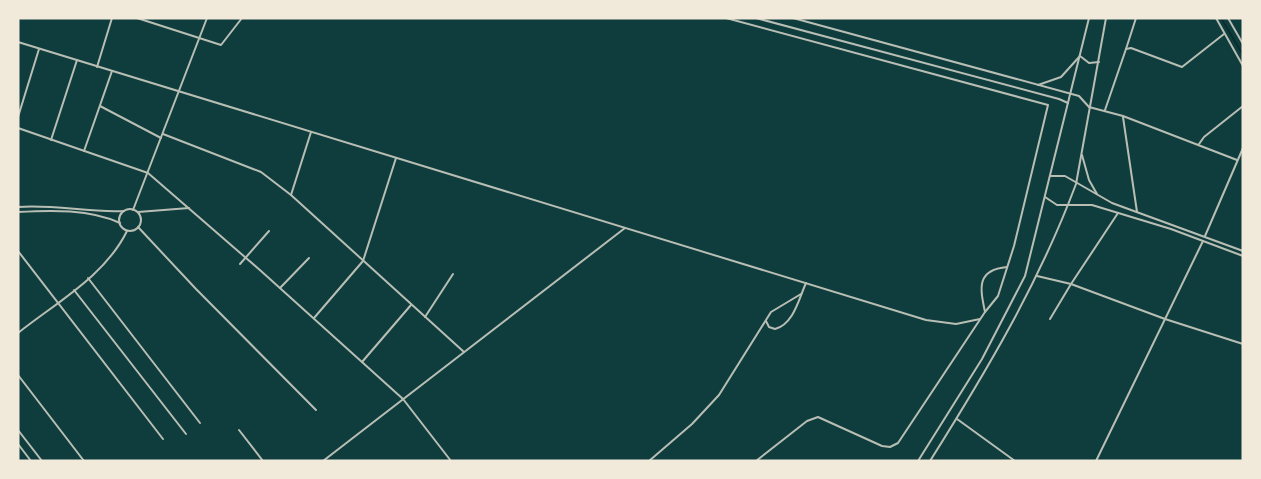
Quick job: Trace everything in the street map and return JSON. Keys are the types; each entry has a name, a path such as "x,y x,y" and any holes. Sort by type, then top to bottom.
{"street":[{"path":"97,67 112,18"},
{"path":"137,18 221,45 242,18"},
{"path":"133,210 207,18"},
{"path":"726,18 1048,105 1019,231 998,296 984,312 908,430 895,445 882,446 821,417 815,417 756,461"},
{"path":"756,18 1068,103"},
{"path":"793,18 1081,97 1089,107 1123,116 1238,160"},
{"path":"918,461 978,365 1022,284 1029,264 1089,18"},
{"path":"930,461 992,362 1037,276 1067,207 1076,184 1107,18"},
{"path":"1105,110 1136,18"},
{"path":"1216,18 1243,66"},
{"path":"1228,18 1243,44"},
{"path":"1126,49 1131,48 1182,67 1224,34"},
{"path":"18,42 939,323 961,324 980,319"},
{"path":"18,117 39,49"},
{"path":"1037,85 1061,77 1080,56"},
{"path":"1080,56 1089,63 1099,62"},
{"path":"51,140 77,60"},
{"path":"84,151 112,71"},
{"path":"100,106 162,136 261,172 291,195 464,352"},
{"path":"1199,144 1204,137 1243,106"},
{"path":"1123,116 1137,212"},
{"path":"18,128 148,173 246,257 403,399 451,461"},
{"path":"291,195 312,132"},
{"path":"1205,237 1243,148"},
{"path":"1082,154 1089,180 1099,196"},
{"path":"314,318 363,261 396,158"},
{"path":"1050,176 1065,176 1099,196 1243,251"},
{"path":"1045,197 1067,207 1092,205 1243,256"},
{"path":"18,207 49,206 137,212 189,208"},
{"path":"120,223 120,215 124,211"},
{"path":"18,212 70,212 101,216 120,223 128,231"},
{"path":"18,333 74,290 110,258 128,231 138,227 141,220 137,212"},
{"path":"1050,319 1118,213"},
{"path":"138,227 315,410"},
{"path":"323,461 626,228"},
{"path":"240,264 269,231"},
{"path":"1096,461 1203,241"},
{"path":"18,251 163,440"},
{"path":"280,288 309,258"},
{"path":"984,312 981,289 984,276 990,271 1007,267"},
{"path":"425,317 453,274"},
{"path":"1037,276 1071,284 1165,320 1243,344"},
{"path":"88,278 200,423"},
{"path":"765,321 773,329 783,326 790,319 807,282"},
{"path":"74,290 186,434"},
{"path":"649,461 692,424 719,395 765,321 775,309 801,294"},
{"path":"362,362 411,305"},
{"path":"18,375 84,461"},
{"path":"956,418 1015,461"},
{"path":"18,429 42,461"},
{"path":"239,430 263,461"},
{"path":"18,444 31,461"}],"waterway":[{"path":"1221,18 1243,55"}]}
